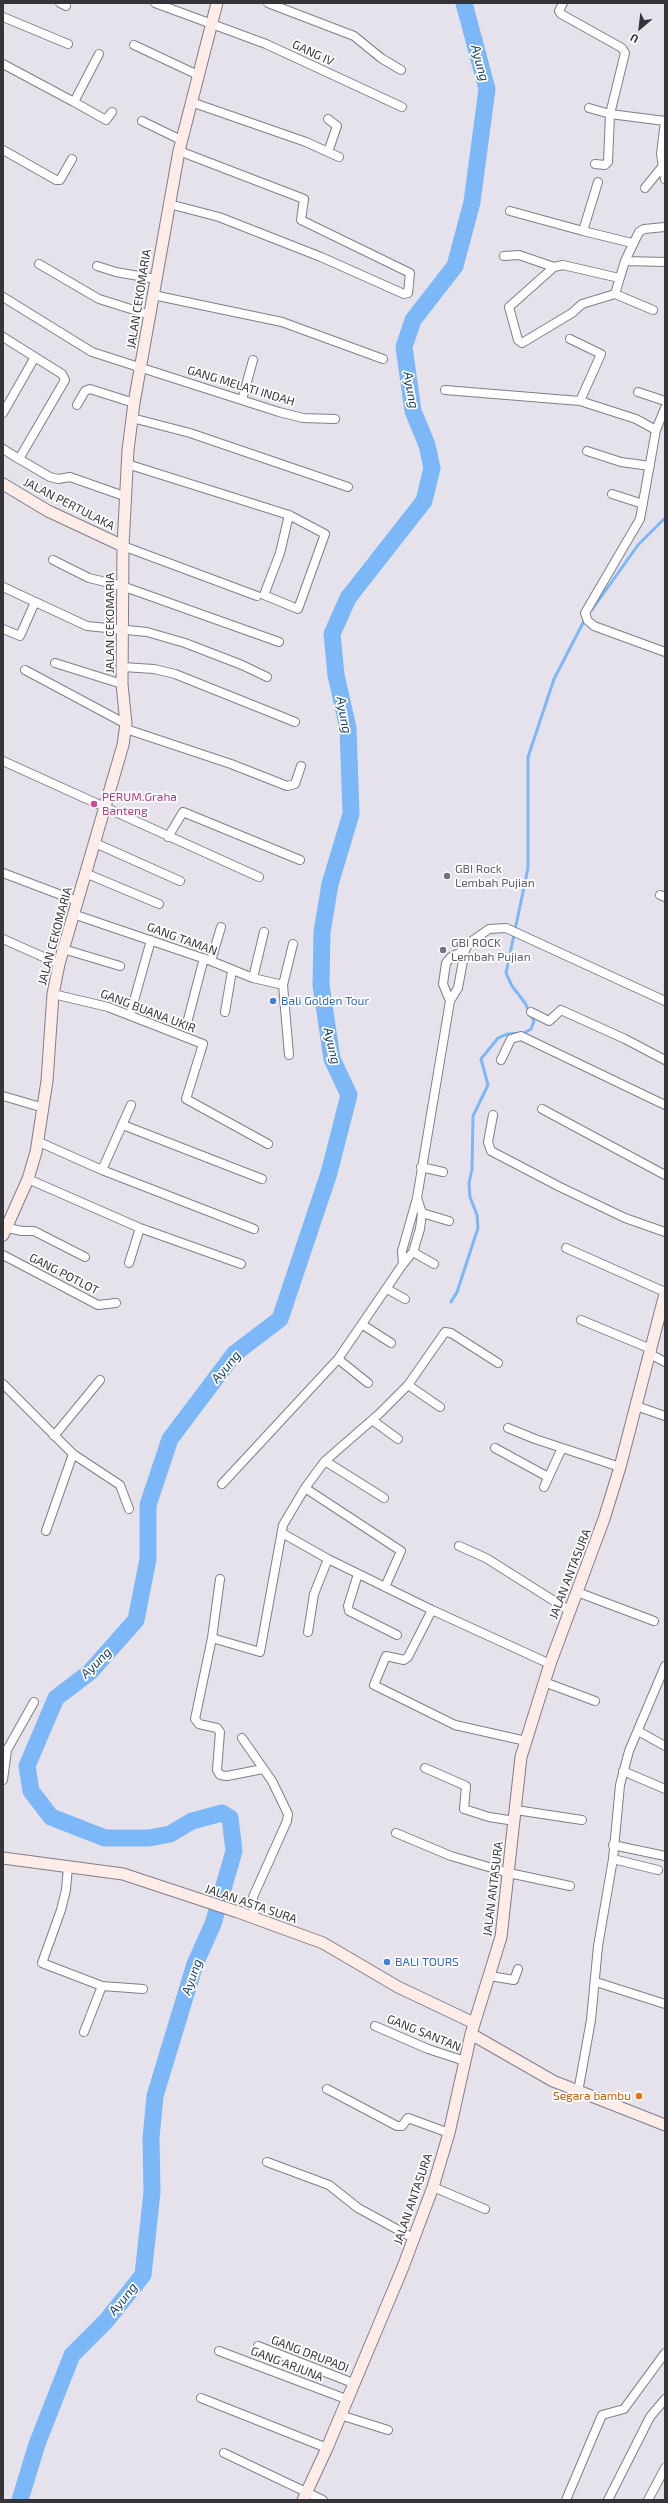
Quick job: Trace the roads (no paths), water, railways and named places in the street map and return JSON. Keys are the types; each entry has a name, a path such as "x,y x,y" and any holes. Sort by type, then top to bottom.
{"street":[{"name":"GANG IV","path":"155,3 266,44 402,107"},
{"name":"JALAN CEKOMARIA","path":"7,1229 28,1179 39,1142 44,1108 53,994 59,964 85,873 121,757 126,727 122,684 124,496 132,418 178,152 217,3"},
{"path":"268,3 354,36 381,58 402,70"},
{"path":"563,3 559,11 561,14 624,50 610,114 608,162 605,165 595,164"},
{"path":"3,17 68,44"},
{"path":"134,45 198,75"},
{"path":"74,102 99,54"},
{"path":"3,64 106,120 112,112"},
{"path":"191,102 328,152 339,158"},
{"path":"589,108 610,114 665,121 662,167 665,179"},
{"path":"328,120 337,126 328,152"},
{"path":"142,121 181,140"},
{"path":"3,150 56,180 60,180 72,159"},
{"path":"169,204 219,217 321,257 404,294 408,293 410,272 301,220 304,199 178,152"},
{"path":"645,188 662,167"},
{"path":"583,231 598,182"},
{"path":"510,211 632,243"},
{"path":"615,294 618,278 632,243 642,229 665,227"},
{"path":"504,256 519,255 554,266 563,265 618,278"},
{"path":"625,261 665,262"},
{"path":"39,264 99,299 150,315"},
{"path":"97,266 116,272 156,279"},
{"path":"554,266 509,307 518,340 521,343 572,313 582,304 615,294 653,310"},
{"path":"153,295 282,322 383,359"},
{"name":"GANG MELATI INDAH","path":"3,297 80,346 92,352 303,418 335,419"},
{"path":"570,339 601,354 580,401"},
{"path":"4,341 35,357 62,374 65,380 19,459"},
{"path":"3,412 35,357"},
{"path":"242,400 253,360"},
{"path":"77,405 85,391 90,389 134,403"},
{"path":"445,390 580,401 636,419 656,430"},
{"path":"638,392 665,401"},
{"path":"665,408 656,430 640,519 585,613 588,621 594,626 665,652"},
{"path":"132,418 190,433 348,487"},
{"path":"3,449 50,477 58,479 70,477 124,496"},
{"path":"587,451 621,462 650,466"},
{"path":"127,464 289,515 326,534 298,609 264,595 280,553 289,515"},
{"name":"JALAN PERTULAKA","path":"3,484 62,518 123,546"},
{"path":"612,494 643,504"},
{"path":"123,546 257,596"},
{"path":"54,560 89,578 122,586 279,642"},
{"path":"3,587 87,626 122,631 147,632 185,643 242,664 267,677"},
{"path":"3,629 20,636 35,602"},
{"path":"56,663 122,684"},
{"path":"123,667 154,669 175,674 295,722"},
{"path":"25,670 126,727 231,764 287,786 296,784 301,766"},
{"path":"3,761 106,809 259,877"},
{"path":"168,837 183,812 300,860"},
{"path":"95,843 180,881"},
{"path":"3,872 77,901"},
{"path":"85,873 159,904"},
{"name":"GANG TAMAN","path":"73,914 207,960 252,978 283,985"},
{"path":"187,1023 207,960 221,927"},
{"path":"403,1264 402,1251 417,1198 421,1167 450,1002 458,988 465,950 469,943 483,931 498,927 506,928 665,1001"},
{"path":"252,978 264,932"},
{"path":"3,939 59,964"},
{"path":"130,1015 151,940"},
{"path":"289,1055 283,985 293,944"},
{"path":"63,948 120,966"},
{"path":"450,1002 443,984 446,963 450,957 465,950"},
{"path":"225,1012 232,971"},
{"name":"GANG BUANA UKIR","path":"53,994 92,1002 130,1015 203,1044 186,1099 268,1144"},
{"path":"531,1012 551,1021 561,1010 665,1060"},
{"path":"501,1060 511,1040 521,1036 665,1105"},
{"path":"3,1096 44,1108"},
{"path":"102,1170 131,1105"},
{"path":"542,1109 665,1175"},
{"path":"493,1115 488,1142 491,1151 596,1204 665,1232"},
{"path":"123,1125 262,1179"},
{"path":"39,1142 102,1170 254,1229"},
{"path":"421,1167 443,1172"},
{"path":"28,1179 140,1228 241,1264"},
{"path":"222,1484 338,1359 363,1325 403,1264 413,1252 420,1229 422,1213 417,1198"},
{"path":"422,1213 449,1221"},
{"path":"129,1263 140,1228"},
{"path":"7,1229 34,1231 85,1257"},
{"path":"566,1248 665,1293"},
{"path":"413,1252 434,1264"},
{"name":"GANG POTLOT","path":"3,1255 98,1305 116,1303"},
{"path":"387,1289 405,1299"},
{"name":"JALAN ANTASURA","path":"305,2497 327,2448 413,2238 432,2187 449,2133 471,2034 501,1937 521,1757 550,1664 604,1519 620,1467 665,1293"},
{"path":"581,1320 650,1352 665,1362"},
{"path":"363,1325 391,1343"},
{"path":"212,1638 260,1652 283,1525 305,1488 325,1461 372,1420 408,1385 448,1332 498,1363"},
{"path":"338,1359 368,1383"},
{"path":"54,1436 100,1380"},
{"path":"3,1384 73,1454 120,1485 127,1500 129,1509"},
{"path":"408,1385 440,1407"},
{"path":"636,1406 665,1416"},
{"path":"372,1420 398,1439"},
{"path":"508,1428 620,1467"},
{"path":"495,1448 548,1477"},
{"path":"544,1487 562,1448"},
{"path":"46,1531 73,1454"},
{"path":"325,1461 384,1498"},
{"path":"305,1488 401,1551 385,1587"},
{"path":"282,1533 358,1574 550,1664"},
{"path":"459,1546 486,1558 570,1610"},
{"path":"308,1632 314,1594 328,1559"},
{"path":"358,1574 348,1606 349,1611 397,1635"},
{"path":"220,1579 212,1638 198,1704 196,1722 217,1728 220,1732 217,1770 220,1775 227,1776 263,1769"},
{"path":"577,1592 654,1621"},
{"path":"432,1610 408,1657 404,1660 386,1656 374,1685 455,1725 526,1741"},
{"path":"578,2092 596,1982 598,1946 613,1859 613,1845 623,1771 665,1666"},
{"path":"544,1682 595,1701"},
{"path":"3,1780 7,1750 34,1702"},
{"path":"638,1731 665,1746"},
{"path":"242,1738 285,1806 287,1821 253,1897 254,1918"},
{"path":"426,1768 466,1786 464,1809 489,1817 515,1815 582,1820"},
{"path":"623,1771 665,1789"},
{"path":"396,1833 451,1856 509,1873 570,1886"},
{"path":"613,1845 665,1856"},
{"name":"JALAN ASTA SURA","path":"3,1858 68,1866 130,1876 238,1912 323,1943 398,1987 474,2023"},
{"path":"613,1859 658,1870"},
{"path":"68,1866 62,1903 42,1963 102,1986 143,1989"},
{"path":"490,1976 514,1980 518,1969"},
{"path":"596,1982 665,2004"},
{"path":"84,2032 102,1986"},
{"name":"GANG SANTAN","path":"375,2026 428,2048 465,2061"},
{"path":"471,2034 533,2071 578,2092 665,2125"},
{"path":"327,2089 397,2126 402,2126 408,2118 449,2133"},
{"path":"267,2162 329,2186 358,2208 413,2238"},
{"path":"432,2187 485,2209"},
{"name":"GANG DRUPADI","path":"258,2346 353,2383"},
{"name":"GANG ARJUNA","path":"219,2352 346,2399"},
{"path":"566,2500 602,2415 624,2409 665,2353"},
{"path":"201,2398 327,2448"},
{"path":"608,2500 650,2417 665,2399"},
{"path":"340,2415 388,2430"},
{"path":"224,2453 305,2497 323,2500"},
{"path":"648,2500 665,2468"}],"waterway":[{"name":"Ayung","path":"20,2500 37,2444 72,2355 106,2321 143,2275 152,2192 151,2138 155,2096 195,1964 213,1924 234,1851 230,1818 222,1813 192,1821 170,1834 149,1838 105,1838 51,1817 31,1791 27,1766 56,1698 90,1672 136,1620 148,1559 148,1505 170,1439 234,1354 280,1319 329,1173 349,1095 332,1059 321,985 322,932 330,884 351,814 348,728 336,675 332,634 348,598 424,501 432,468 427,445 413,411 404,347 413,320 455,266 472,202 487,89 464,3"},
{"path":"591,611 638,545 665,518"},
{"path":"451,1302 457,1292 478,1228 477,1215 470,1197 469,1183 472,1169 473,1116 488,1085 481,1059 498,1038 507,1034 524,1033 531,1029 534,1021 525,1003 512,986 506,973 528,868 528,757 554,679 585,619"}],"place":[{"name":"PERUM.Graha Banteng","path":"94,804"},
{"name":"GBI Rock Lembah Pujian","path":"447,876"},
{"name":"GBI ROCK Lembah Pujian","path":"443,950"},
{"name":"Bali Golden Tour","path":"273,1001"},
{"name":"BALI TOURS","path":"387,1962"},
{"name":"Segara bambu","path":"639,2096"}]}
